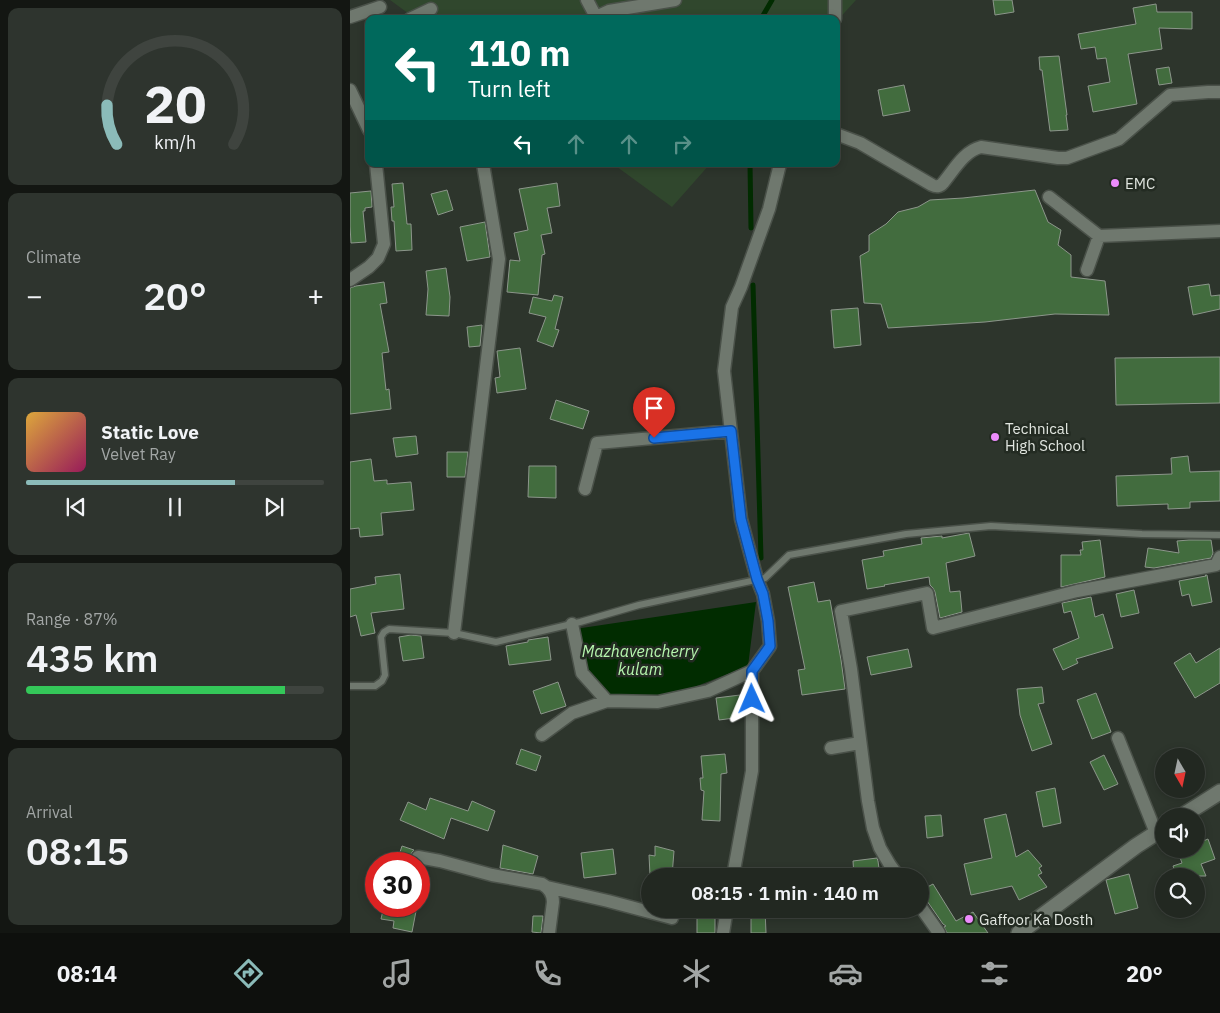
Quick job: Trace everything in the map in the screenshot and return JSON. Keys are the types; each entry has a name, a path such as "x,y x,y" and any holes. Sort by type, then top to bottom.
{"main road":[{"path":"1195,808 1220,792"},
{"path":"1019,933 1136,846 1155,834"}],"street":[{"path":"586,0 594,15"},
{"path":"601,15 609,11 675,0"},
{"path":"835,0 835,15"},
{"path":"350,17 380,7"},
{"path":"418,15 431,9"},
{"path":"350,90 365,122"},
{"path":"840,136 860,144 932,185 941,186 967,153 976,148 981,147 1067,158 1119,139 1170,95 1220,92"},
{"path":"350,280 369,267 378,258 384,244 376,167"},
{"path":"454,633 500,259 485,167"},
{"path":"542,735 572,713 607,701 658,702 708,691 752,671 770,646 763,594 757,579 741,519 724,371 732,307 769,209 779,167"},
{"path":"1049,197 1099,236 1220,231"},
{"path":"1087,270 1099,236"},
{"path":"585,489 597,443 731,431"},
{"path":"892,868 880,848 873,828 860,743 852,669 841,612 927,593 933,628 1077,591 1216,565 1220,557"},
{"path":"572,624 582,673 607,701"},
{"path":"734,868 752,771 752,671"},
{"path":"1118,738 1155,820"},
{"path":"831,748 860,743"},
{"path":"430,859 492,875 542,884 547,887 553,896 548,933"},
{"path":"547,887 641,910"},
{"path":"723,933 726,918"},
{"path":"928,918 939,933"}],"lane":[{"path":"350,686 375,686 382,681 385,675 381,637 389,629 454,633 496,642 572,624 639,605 765,578 789,555 906,534 991,526 1142,534 1220,535"}],"shaded area":[{"path":"390,0 856,0 840,18 840,15 411,15"},
{"path":"617,167 707,167 672,207"}],"water":[{"name":"Mazhavencherry kulam","path":"756,602 748,666 679,693 641,702 599,692 583,682 575,629"}],"building":[{"path":"993,0 1012,0 1014,12 995,15"},
{"path":"1156,4 1157,12 1192,12 1192,29 1159,28 1162,49 1128,54 1137,104 1093,112 1088,86 1110,82 1106,58 1097,59 1095,47 1081,49 1078,34 1136,24 1133,8"},
{"path":"1059,56 1068,130 1050,131 1039,57"},
{"path":"1169,67 1172,83 1159,85 1156,69"},
{"path":"904,85 910,111 883,116 878,90"},
{"path":"403,183 407,224 411,224 412,250 396,251 391,207 394,207 392,184"},
{"path":"557,183 560,206 547,208 552,233 541,235 545,254 542,255 538,295 507,292 510,260 520,261 514,233 528,230 519,189"},
{"path":"447,190 453,210 438,215 431,194"},
{"path":"1035,190 1048,222 1061,230 1058,245 1071,255 1071,277 1105,281 1109,315 1055,314 985,322 888,328 881,304 864,303 860,256 869,251 869,235 886,224 898,212 918,207 930,200"},
{"path":"371,191 372,207 365,208 365,211 363,211 366,242 351,243 350,193"},
{"path":"485,222 490,257 467,261 460,227"},
{"path":"446,268 450,297 449,316 426,315 428,289 426,271"},
{"path":"384,282 387,303 380,304 389,352 382,353 386,390 389,389 391,409 350,414 350,288"},
{"path":"1209,284 1211,296 1220,295 1220,309 1193,315 1188,287"},
{"path":"554,295 563,297 555,329 559,330 553,347 537,341 546,317 529,313 533,297 552,301"},
{"path":"858,308 861,345 834,348 831,310"},
{"path":"482,325 480,346 469,347 467,327"},
{"path":"520,348 526,389 497,393 495,378 500,377 497,351"},
{"path":"1220,357 1220,403 1116,405 1115,358"},
{"path":"556,400 589,411 583,429 550,419"},
{"path":"416,436 418,454 396,457 393,438"},
{"path":"447,452 468,452 465,477 447,477"},
{"path":"1188,456 1190,472 1220,471 1220,501 1190,502 1190,508 1168,509 1168,504 1117,506 1116,476 1172,474 1171,458"},
{"path":"371,459 374,481 387,480 387,484 411,482 414,510 381,513 383,535 360,537 359,528 350,529 350,462"},
{"path":"529,466 556,466 556,498 528,497"},
{"path":"969,533 975,556 946,563 950,592 960,591 962,612 940,618 935,592 930,585 929,577 867,589 862,560 884,556 883,551 922,544 921,538 942,536 942,538"},
{"path":"1100,540 1105,577 1061,587 1061,555 1081,555 1080,550 1083,550 1082,542"},
{"path":"1211,540 1213,553 1211,558 1154,568 1145,567 1148,548 1179,553 1177,541"},
{"path":"400,574 404,609 371,613 375,633 361,636 356,615 350,617 350,589 376,584 375,577"},
{"path":"1207,575 1212,602 1192,606 1189,594 1182,596 1179,581"},
{"path":"814,582 818,602 830,600 845,689 802,695 798,670 805,669 788,587"},
{"path":"1134,590 1139,613 1121,617 1116,594"},
{"path":"1091,597 1095,617 1103,614 1113,648 1076,659 1078,663 1063,670 1053,649 1079,638 1071,611 1064,613 1062,603"},
{"path":"421,636 424,658 403,661 399,637"},
{"path":"548,637 551,660 509,665 506,646"},
{"path":"1220,648 1220,683 1195,698 1174,663 1190,653 1196,663"},
{"path":"908,649 912,667 871,675 867,657"},
{"path":"558,682 566,706 541,714 533,691"},
{"path":"1042,687 1044,703 1038,704 1052,744 1032,751 1020,715 1017,689"},
{"path":"1096,693 1111,732 1092,739 1077,700"},
{"path":"740,695 742,717 719,720 716,698"},
{"path":"521,749 541,756 536,771 516,764"},
{"path":"725,754 727,773 721,774 720,821 702,820 704,791 701,790 700,778 703,778 701,756"},
{"path":"1104,755 1118,784 1104,790 1090,762"},
{"path":"1055,788 1061,823 1043,827 1036,792"},
{"path":"430,798 468,811 472,801 495,811 488,831 451,818 444,839 400,820 408,802 426,810"},
{"path":"1006,814 1016,857 1028,850 1042,866 1039,868 1042,873 1038,875 1047,887 1019,900 1012,886 971,895 964,864 992,858 984,819"},
{"path":"941,815 943,836 927,838 925,816"},
{"path":"1208,839 1215,859 1201,864 1203,868 1174,868 1173,866 1182,863 1180,858 1205,858 1205,840"},
{"path":"503,845 538,856 533,874 500,868"},
{"path":"402,846 414,850 412,852 400,852"},
{"path":"655,846 674,851 673,868 650,868 649,855 655,856"},
{"path":"613,849 616,874 584,878 581,853"},
{"path":"877,858 879,868 853,868 853,861"},
{"path":"1129,874 1138,908 1115,914 1106,880"},
{"path":"933,884 956,921 973,912 988,933 947,933 944,927 946,926 929,904 929,886"},
{"path":"533,916 543,916 541,933 532,932"},
{"path":"381,917 415,917 412,932 393,928 394,921 381,919"},
{"path":"697,918 715,918 715,933 697,933"},
{"path":"751,918 765,918 766,933 751,933"}],"waterway":[{"path":"763,15 772,0"},
{"path":"750,167 751,228"},
{"path":"753,285 761,558"}],"place":[{"name":"EMC","path":"1115,183"},
{"name":"Technical High School","path":"995,437"},
{"name":"Gaffoor Ka Dosth","path":"969,919"}],"route":[{"path":"654,438 731,431 741,519 757,579 763,594 770,646 752,671 752,699"}]}
